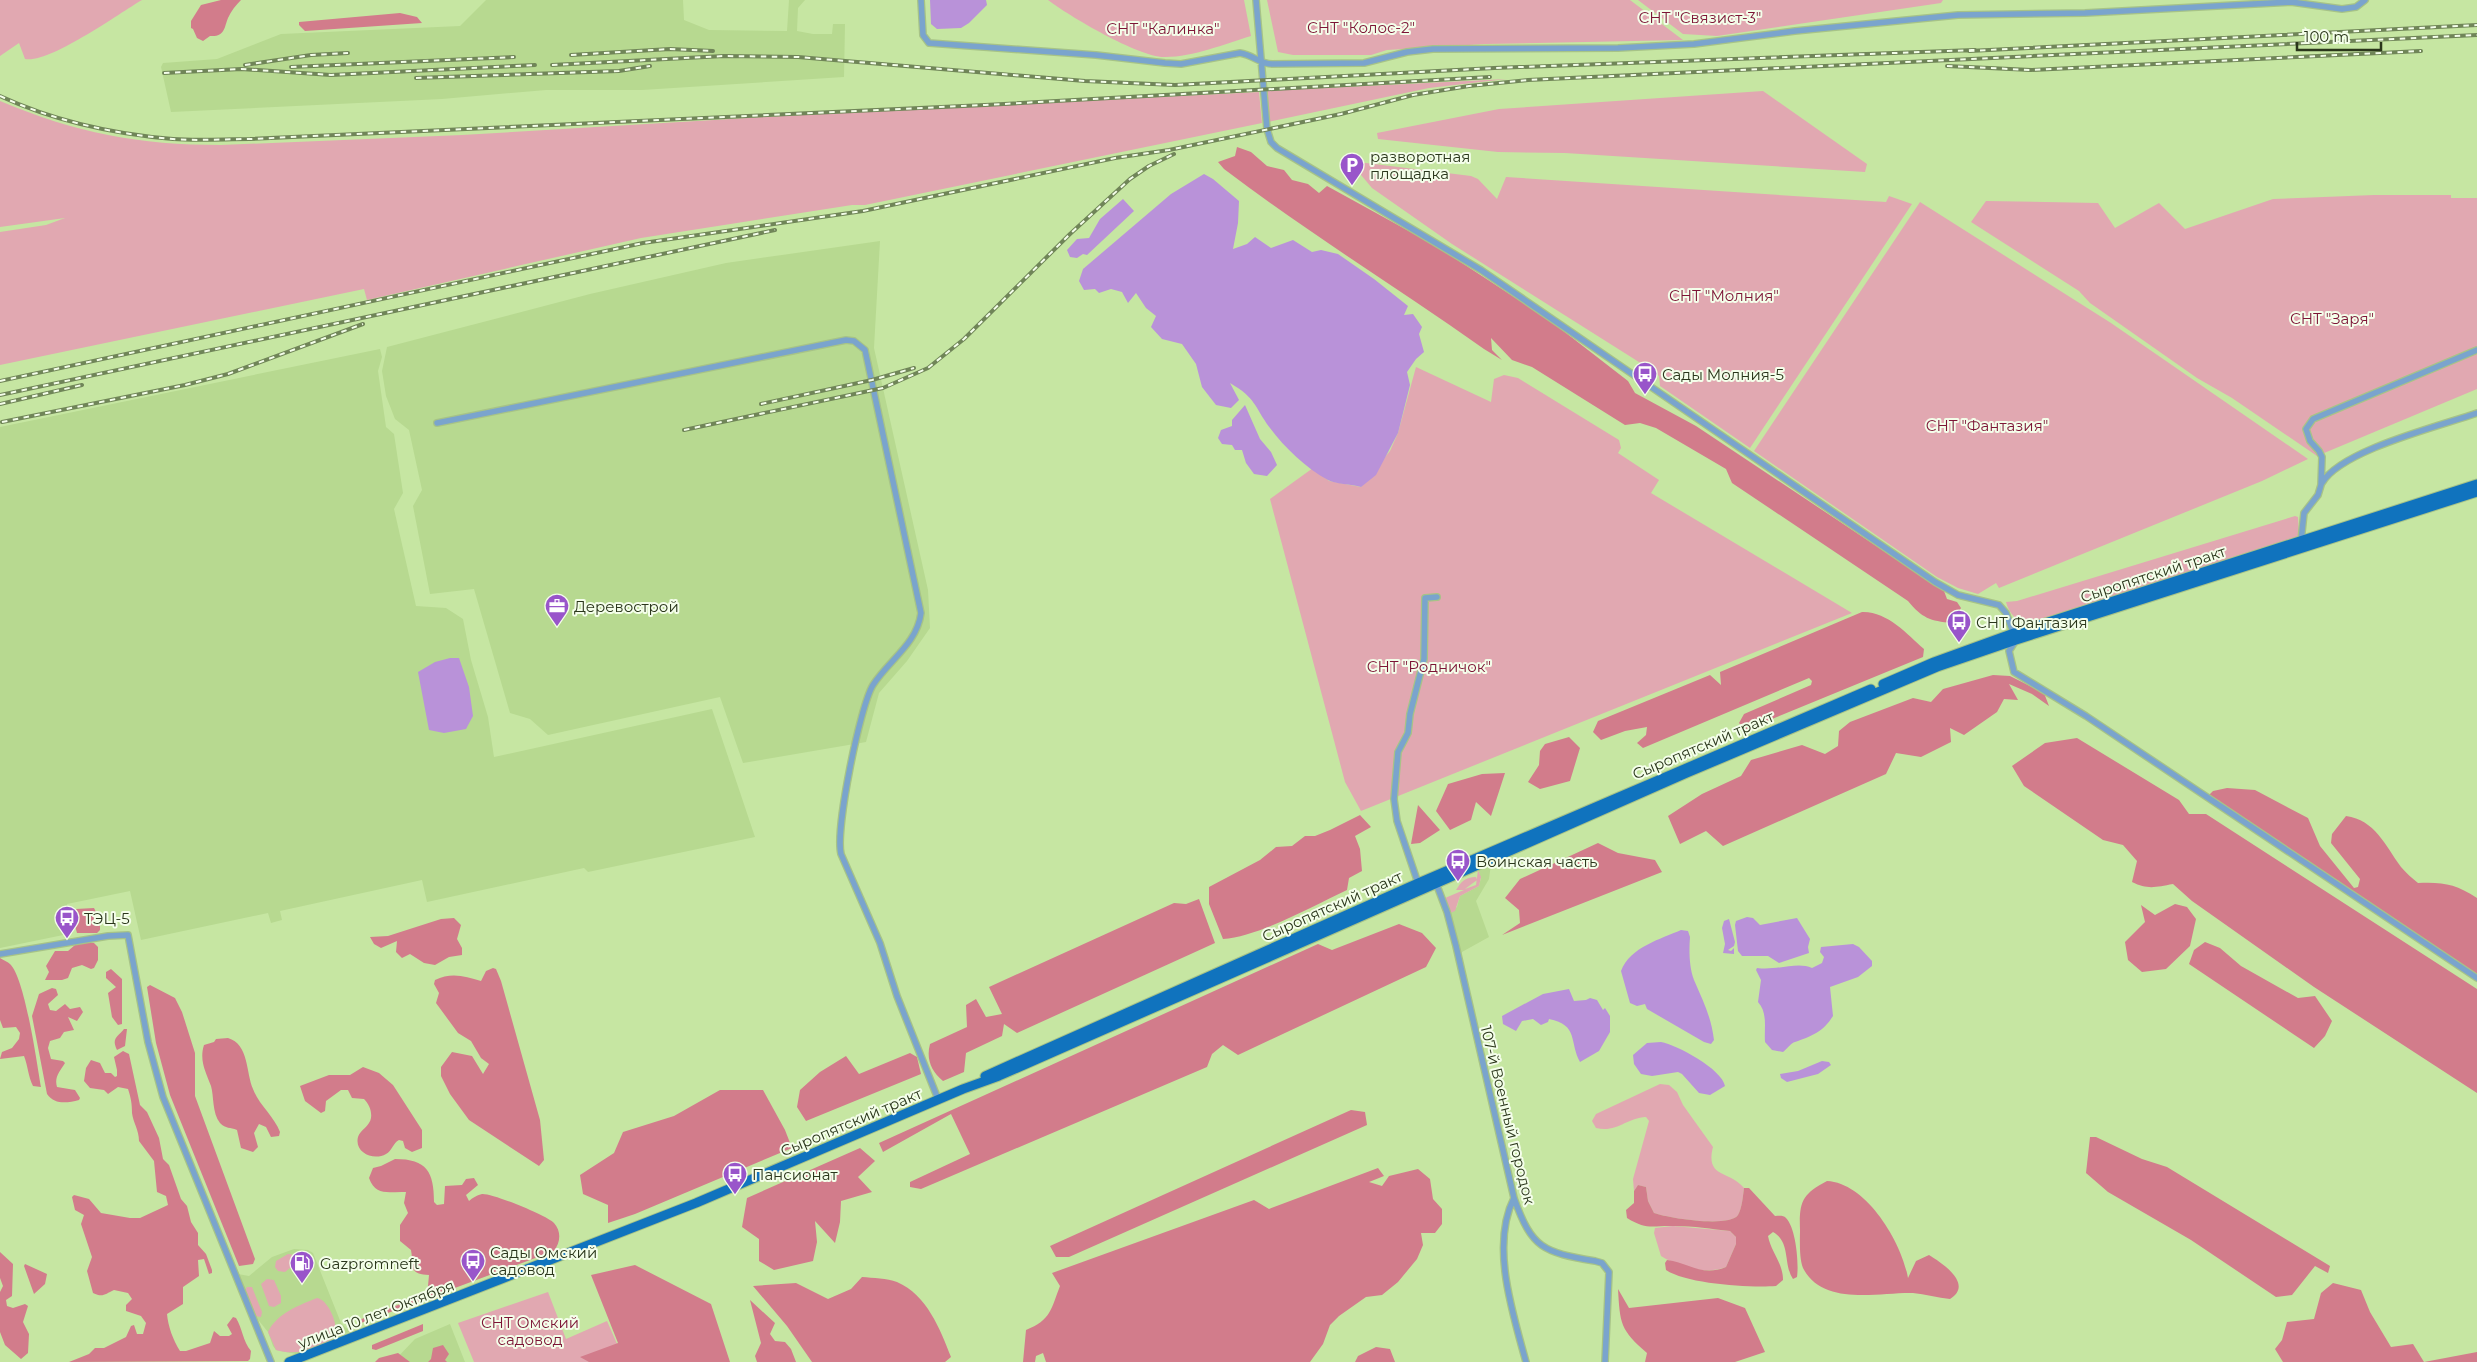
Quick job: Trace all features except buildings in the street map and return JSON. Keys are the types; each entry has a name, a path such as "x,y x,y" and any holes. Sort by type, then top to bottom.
{"main road":[{"name":"Сыропятский тракт","path":"696,1203 938,1099 1000,1076 1436,883 1937,668 2015,637 2477,484"},
{"name":"Сыропятский тракт","path":"963,1089 996,1070 1418,883 1934,662 2477,492"},
{"name":"улица 10 лет Октября","path":"289,1362 696,1203"}],"street":[{"path":"921,0 923,35 929,43 1096,55 1165,64 1181,64 1240,53 1250,54 1262,64 1364,63 1407,52 1433,49 1618,48 1694,44 1795,31 1958,15 2085,14 2290,2 2342,9 2356,7 2365,0"},
{"path":"1256,0 1267,129 1271,142 1277,148 1481,270 1935,582 1958,594 1999,606 2006,613 2015,637 2009,651 2014,672 2086,716 2477,978"},
{"path":"437,423 846,340 854,341 865,350 920,613 916,634 879,677 868,696 848,782 838,841 841,854 880,943 897,996 938,1099"},
{"path":"2301,541 2304,513 2318,495 2321,485 2322,457 2310,441 2306,429 2313,419 2477,350"},
{"path":"2321,485 2333,469 2360,454 2477,414"},
{"path":"1418,883 1397,820 1394,799 1398,752 1408,733 1410,714 1424,659 1425,598 1437,597"},
{"name":"107-й Военный городок","path":"1436,883 1447,912 1459,959 1514,1198 1528,1234 1546,1249 1602,1263 1609,1272 1605,1362"},
{"path":"0,954 108,936 128,935 148,1042 163,1097 271,1362"},
{"path":"1514,1198 1508,1213 1504,1269 1526,1362"}],"shaded area":[{"path":"221,0 241,0 235,6 225,28 219,35 210,36 203,41 197,38 191,28 191,21 201,5"},
{"path":"486,0 683,0 684,20 709,30 787,31 789,0 805,0 798,8 797,31 813,34 832,34 833,24 845,24 844,77 642,90 546,90 442,99 171,112 161,67 163,63 217,59 281,34 460,26"},
{"path":"930,0 986,0 987,5 969,23 961,28 937,29 931,24"},
{"path":"400,13 417,17 422,23 305,31 299,25 299,22"},
{"path":"1237,147 1251,152 1267,166 1284,170 1292,180 1308,184 1319,193 1327,186 1436,246 1548,319 1628,381 1635,393 1696,426 1944,591 1947,599 1957,602 1961,608 1952,623 1932,620 1922,615 1908,601 1732,483 1726,469 1656,428 1640,423 1625,425 1532,367 1512,360 1491,338 1492,350 1502,360 1484,349 1288,216 1224,169 1218,162 1235,156"},
{"path":"1204,174 1213,179 1239,201 1238,223 1233,249 1247,244 1255,237 1271,248 1293,240 1312,252 1321,250 1338,254 1408,306 1404,315 1413,314 1422,327 1419,334 1424,352 1416,359 1407,372 1410,385 1398,433 1376,475 1361,487 1331,481 1304,464 1276,435 1250,398 1230,383 1239,400 1231,408 1216,405 1202,387 1196,364 1182,344 1162,339 1151,327 1156,316 1146,308 1136,293 1128,303 1122,292 1111,289 1099,293 1095,289 1084,290 1079,281 1083,269 1171,194"},
{"path":"1123,199 1134,211 1087,255 1083,254 1077,258 1070,257 1067,250 1077,239 1089,238 1100,219"},
{"path":"880,241 874,348 928,590 930,628 907,661 879,693 866,742 743,763 720,697 548,735 530,719 510,713 474,589 430,594 413,506 422,490 409,430 395,419 386,396 382,371 387,347 590,294 726,263"},
{"path":"380,349 382,357 378,371 386,427 394,434 403,493 394,509 416,606 446,608 463,619 471,660 488,717 494,757 712,709 755,837 588,872 584,868 427,902 422,880 280,911 282,920 271,923 268,913 141,940 130,891 67,904 73,933 0,948 0,427"},
{"path":"1245,405 1260,439 1271,452 1277,465 1267,476 1254,474 1246,463 1242,450 1235,450 1232,445 1222,444 1218,438 1221,430 1232,426 1232,420"},
{"path":"1862,612 1880,615 1896,624 1924,649 1923,657 1745,730 1739,723 1744,714 1811,685 1812,681 1809,678 1643,748 1637,743 1646,735 1647,727 1625,731 1601,740 1593,732 1598,721 1710,675 1721,685 1720,672"},
{"path":"459,658 469,687 473,716 466,729 444,733 429,730 418,672 435,662"},
{"path":"1993,675 2010,676 2044,693 2049,706 2032,694 2009,684 2018,700 2004,699 1997,712 1964,735 1950,728 1951,742 1921,757 1896,753 1886,774 1723,846 1706,831 1680,844 1668,816 1702,794 1741,776 1751,760 1802,745 1825,754 1838,746 1839,731 1850,722 1913,698 1931,702 1943,689"},
{"path":"1569,737 1580,748 1570,781 1540,789 1528,782 1539,765 1540,751 1545,744"},
{"path":"2077,738 2179,800 2189,814 2206,814 2477,989 2477,1093 2314,987 2192,901 2173,884 2148,887 2132,882 2137,861 2123,845 2103,840 2024,786 2012,766 2045,743"},
{"path":"1505,773 1491,816 1476,802 1471,820 1450,830 1436,811 1448,784 1482,774"},
{"path":"2227,788 2255,790 2308,818 2320,846 2354,888 2358,887 2360,879 2331,843 2332,834 2346,816 2356,818 2372,828 2401,867 2418,883 2449,885 2477,898 2477,977 2207,797 2213,791"},
{"path":"1418,805 1440,830 1420,843 1411,844"},
{"path":"1360,815 1371,827 1355,836 1360,849 1362,871 1349,878 1347,890 1270,926 1238,937 1223,939 1209,904 1209,887 1260,860 1276,847 1292,846 1305,836 1315,836"},
{"path":"1598,843 1618,853 1655,860 1662,872 1502,935 1520,923 1519,910 1505,898 1520,879"},
{"path":"1491,864 1489,879 1476,901 1489,937 1462,952 1460,957 1450,913 1457,907 1460,896 1479,886 1481,878 1478,870"},
{"path":"1199,899 1215,943 1017,1033 1004,1024 1002,1036 966,1053 964,1072 943,1081 935,1073 929,1060 930,1044 967,1027 966,1005 976,999 986,1017 1002,1014 989,987 1174,903 1186,904"},
{"path":"2175,904 2187,907 2196,919 2190,946 2166,969 2142,972 2128,960 2125,942 2145,922 2141,905 2155,915"},
{"path":"94,908 100,920 100,930 97,933 77,933 71,912 76,909"},
{"path":"1747,917 1753,918 1760,925 1797,918 1810,939 1809,953 1779,963 1768,956 1742,956 1738,951 1735,925 1736,921"},
{"path":"454,918 461,925 457,939 462,948 462,955 449,957 435,965 424,963 410,954 402,958 396,952 397,941 381,948 374,944 370,937 388,936 441,919"},
{"path":"1729,919 1735,942 1734,946 1728,950 1731,951 1734,948 1734,954 1723,953 1725,944 1722,928 1724,921"},
{"path":"1399,924 1422,933 1436,948 1426,967 1238,1055 1223,1045 1212,1054 1207,1067 921,1189 910,1187 910,1182 970,1154 951,1114 883,1152 879,1143 1318,944 1332,950"},
{"path":"1681,930 1688,931 1690,937 1691,970 1711,1023 1714,1040 1711,1044 1704,1042 1647,1009 1645,1004 1637,1006 1630,1003 1621,971 1631,956 1639,950"},
{"path":"88,942 94,943 98,947 98,960 94,968 91,969 82,965 72,968 68,978 45,980 49,972 46,966 55,951 68,951 75,945"},
{"path":"2205,942 2220,948 2241,966 2298,998 2315,996 2332,1021 2325,1036 2314,1048 2189,964 2194,950"},
{"path":"1853,944 1859,947 1872,961 1872,966 1858,977 1830,987 1833,1016 1821,1030 1794,1043 1783,1052 1772,1050 1765,1042 1765,1021 1763,1011 1758,1002 1761,980 1756,970 1757,968 1800,965 1812,968 1822,963 1824,957 1820,952 1821,947"},
{"path":"0,958 10,964 21,986 30,1022 41,1087 33,1086 24,1056 0,1059 2,1052 12,1048 19,1039 20,1033 16,1027 3,1028 0,1020"},
{"path":"493,968 496,969 501,981 540,1120 544,1160 539,1166 469,1120 450,1094 441,1076 441,1067 452,1052 472,1056 483,1074 489,1064 481,1058 471,1041 458,1033 436,1003 439,993 434,984 435,980 452,975 481,981 486,971"},
{"path":"111,969 122,979 122,1024 118,1025 112,1017 108,993 116,987 106,978 106,972"},
{"path":"150,985 175,998 182,1012 195,1053 195,1096 255,1259 253,1264 239,1266 170,1095 156,1043 147,987"},
{"path":"52,988 56,989 58,995 48,1004 50,1010 56,1011 65,1004 70,1009 80,1007 83,1012 77,1021 68,1017 74,1030 64,1032 60,1038 50,1041 48,1048 51,1059 65,1063 57,1077 57,1087 75,1090 80,1098 70,1102 57,1102 47,1094 32,1016 39,994"},
{"path":"1569,989 1574,1001 1590,998 1597,1000 1603,1010 1605,1008 1610,1016 1610,1032 1599,1051 1580,1062 1572,1035 1565,1025 1549,1019 1548,1022 1541,1025 1533,1019 1522,1021 1516,1031 1503,1024 1502,1016 1543,994"},
{"path":"124,1029 127,1029 125,1046 117,1050 115,1040"},
{"path":"228,1038 240,1046 256,1095 280,1132 279,1136 271,1137 266,1127 259,1124 254,1133 258,1147 253,1152 241,1148 237,1130 224,1126 217,1119 211,1086 204,1066 202,1056 204,1045 214,1042 216,1039"},
{"path":"1661,1042 1677,1048 1708,1065 1722,1079 1725,1086 1710,1095 1699,1093 1678,1072 1652,1076 1641,1074 1634,1064 1633,1055 1647,1043"},
{"path":"123,1051 129,1054 140,1105 147,1112 159,1138 163,1159 169,1165 181,1199 187,1206 191,1222 198,1233 198,1245 206,1254 212,1270 212,1273 209,1274 204,1259 198,1260 199,1276 183,1287 183,1304 167,1314 173,1338 180,1351 186,1351 210,1343 214,1331 220,1336 232,1334 227,1325 233,1317 236,1318 251,1351 248,1361 69,1362 89,1354 95,1348 104,1348 126,1337 131,1326 134,1325 137,1334 143,1334 146,1323 141,1316 126,1311 126,1305 132,1299 128,1293 114,1290 102,1295 93,1293 87,1271 92,1257 81,1224 84,1215 75,1210 72,1197 74,1195 89,1199 101,1213 130,1218 140,1218 168,1205 166,1196 157,1192 154,1161 139,1141 128,1089 118,1087 108,1094 104,1090 90,1088 84,1081 86,1068 91,1060 100,1063 105,1073 117,1076 114,1057"},
{"path":"910,1053 917,1057 921,1074 806,1121 797,1107 800,1090 820,1072 846,1056 859,1074"},
{"path":"1822,1061 1829,1062 1831,1065 1818,1074 1787,1082 1781,1078 1780,1074 1798,1071"},
{"path":"363,1067 379,1073 393,1085 422,1130 422,1148 412,1152 405,1148 403,1141 399,1140 386,1154 376,1157 366,1154 359,1147 358,1143 359,1135 371,1118 370,1108 364,1099 352,1098 348,1090 341,1090 326,1101 325,1111 321,1113 305,1101 300,1086 329,1075 350,1075"},
{"path":"720,1090 763,1090 785,1130 792,1148 635,1214 608,1223 608,1205 583,1194 580,1175 614,1153 623,1132 674,1116"},
{"path":"1351,1110 1365,1112 1367,1125 1069,1257 1056,1257 1050,1246"},
{"path":"2090,1137 2096,1137 2142,1159 2167,1167 2330,1266 2328,1273 2315,1266 2292,1295 2276,1297 2191,1240 2108,1192 2086,1173"},
{"path":"860,1148 875,1161 858,1177 872,1192 841,1201 840,1222 835,1243 815,1221 817,1242 813,1261 774,1270 759,1261 759,1239 742,1227 747,1198"},
{"path":"395,1159 415,1162 426,1169 430,1175 434,1202 437,1205 444,1204 445,1186 462,1185 466,1179 474,1178 478,1185 466,1195 469,1201 480,1194 488,1195 520,1205 542,1215 557,1226 559,1241 556,1248 554,1251 361,1323 359,1320 434,1291 428,1286 429,1275 414,1271 411,1250 400,1241 400,1225 408,1213 404,1203 406,1192 379,1191 369,1178 373,1168"},
{"path":"1378,1168 1384,1176 1369,1182 1382,1186 1389,1176 1418,1169 1430,1179 1433,1199 1442,1209 1442,1224 1435,1233 1421,1233 1423,1245 1417,1259 1398,1282 1382,1295 1366,1297 1339,1316 1330,1325 1323,1344 1310,1362 1046,1362 1043,1353 1036,1356 1035,1362 1023,1362 1026,1330 1041,1322 1049,1313 1060,1286 1052,1273 1254,1200 1269,1209"},
{"path":"1827,1181 1842,1184 1856,1192 1869,1203 1890,1232 1898,1248 1908,1278 1916,1261 1929,1255 1948,1268 1953,1274 1959,1287 1957,1293 1950,1299 1913,1293 1853,1295 1838,1293 1824,1288 1812,1280 1803,1268 1801,1259 1800,1212 1807,1195"},
{"path":"1638,1185 1646,1187 1648,1201 1654,1213 1698,1221 1732,1219 1738,1215 1744,1188 1749,1188 1775,1216 1784,1216 1789,1223 1796,1246 1797,1277 1793,1279 1788,1267 1785,1247 1779,1236 1773,1232 1768,1236 1781,1268 1783,1280 1776,1286 1735,1286 1703,1282 1688,1279 1666,1270 1665,1263 1667,1260 1710,1271 1726,1267 1736,1244 1736,1237 1730,1231 1689,1226 1646,1226 1634,1222 1627,1218 1626,1210 1634,1203 1634,1191"},
{"path":"294,1249 308,1250 313,1253 341,1323 346,1328 356,1329 296,1354 276,1350 273,1346 268,1332 255,1316 238,1274 249,1276 272,1257"},
{"path":"0,1252 13,1264 12,1296 6,1300 7,1306 13,1308 25,1304 28,1306 23,1322 29,1334 28,1353 21,1359 5,1345 0,1332 0,1292 3,1286 0,1278"},
{"path":"25,1264 47,1274 45,1284 34,1294 24,1266"},
{"path":"635,1265 711,1304 730,1362 589,1362 580,1357 618,1343 591,1275"},
{"path":"862,1277 880,1278 897,1282 917,1295 937,1324 951,1357 945,1362 812,1362 787,1326 753,1286 796,1283 828,1299 851,1289"},
{"path":"2333,1283 2361,1290 2370,1312 2391,1347 2413,1344 2424,1362 2283,1362 2275,1349 2282,1340 2287,1322 2314,1319 2321,1293"},
{"path":"1618,1289 1629,1308 1718,1298 1745,1308 1765,1352 1735,1362 1645,1362 1647,1353 1631,1338 1623,1325"},
{"path":"750,1300 775,1323 770,1334 775,1341 785,1342 791,1349 796,1362 757,1362 755,1356 761,1343"},
{"path":"423,1324 423,1331 376,1350 372,1349 372,1345"},
{"path":"450,1324 465,1362 393,1362 415,1339"},
{"path":"443,1345 449,1354 445,1360 447,1362 428,1362 431,1359 433,1348"},
{"path":"1376,1347 1390,1349 1395,1362 1355,1362 1358,1356"},
{"path":"2477,1352 2477,1362 2424,1362"},
{"path":"398,1353 410,1362 375,1362 379,1358"}],"green space":[{"path":"0,0 142,0 84,37 50,54 25,59 19,43 0,56"},
{"name":"СНТ \"Калинка\"","path":"1048,0 1244,0 1251,36 1209,50 1165,57 1139,51 1123,44 1072,16"},
{"name":"СНТ \"Колос-2\"","path":"1267,0 1630,0 1683,40 1485,44 1387,50 1371,55 1293,55 1278,52"},
{"name":"СНТ \"Связист-3\"","path":"1638,0 1943,0 1941,3 1717,36 1683,34"},
{"path":"1507,79 1429,88 1268,122 1267,91"},
{"path":"1763,91 1867,164 1865,172 1565,153 1498,152 1378,139 1377,133 1499,109"},
{"path":"1259,92 1262,123 865,205 852,205 641,238 367,300 364,289 0,365 0,232 46,225 65,218 0,227 0,101 55,121 108,135 163,143 221,145 462,135 783,116"},
{"name":"СНТ \"Молния\"","path":"1358,162 1471,176 1478,179 1497,199 1506,177 1886,202 1889,196 1912,204 1750,448 1660,386 1659,376 1650,369 1452,244 1372,188 1356,169"},
{"name":"СНТ \"Заря\"","path":"2374,195 2451,195 2451,198 2477,198 2477,389 2317,456 2232,398 2197,378 2090,303 2079,291 1971,222 1986,201 2098,203 2115,228 2159,203 2185,229 2273,199"},
{"name":"СНТ \"Фантазия\"","path":"1920,202 2111,323 2308,459 2262,481 1999,588 1996,583 1978,594 1958,588 1937,577 1754,451"},
{"name":"СНТ \"Родничок\"","path":"1416,367 1491,402 1494,379 1504,375 1518,378 1619,440 1621,448 1618,453 1659,480 1651,493 1852,613 1361,811 1345,782 1270,499 1313,468 1329,481 1361,487 1390,451 1398,433"},
{"path":"2295,516 2298,517 2299,534 2296,538 2028,624 2014,616 2006,602 2017,601"},
{"path":"1478,870 1481,877 1479,886 1460,896 1455,911 1450,913 1445,898 1464,890 1456,890 1466,879 1476,877 1477,879","holes":["1477,880 1476,885 1465,889"]},
{"path":"1660,1084 1669,1085 1677,1092 1683,1105 1713,1147 1711,1157 1715,1169 1732,1178 1744,1188 1738,1215 1732,1219 1698,1221 1654,1213 1648,1201 1646,1187 1638,1185 1634,1191 1633,1179 1649,1121 1646,1117 1639,1118 1610,1129 1603,1129 1596,1128 1592,1121 1596,1114"},
{"path":"1673,1226 1730,1231 1736,1237 1736,1244 1726,1267 1710,1270 1693,1269 1661,1256 1654,1233 1655,1228"},
{"path":"288,1254 294,1255 296,1263 285,1272 278,1271 275,1267 276,1261"},
{"path":"267,1279 274,1280 281,1296 281,1303 274,1307 269,1306 261,1284"},
{"path":"247,1287 252,1287 262,1312 261,1317 255,1316 245,1290"},
{"name":"СНТ Омский садовод","path":"548,1292 566,1339 607,1321 625,1362 474,1362 458,1323"},
{"path":"317,1298 325,1303 332,1314 336,1326 335,1336 322,1345 299,1352 276,1350 268,1332 272,1325 289,1310"}],"railway":[{"path":"1969,51 2477,25"},
{"path":"0,381 643,243 863,211 1115,158 1169,150 1341,114 1413,95 1469,86 1528,80 2477,35"},
{"path":"571,55 670,49 713,51"},
{"path":"552,65 724,56 798,57 1085,81 1175,85 1494,68 1975,50"},
{"path":"1947,66 2031,70 2421,51"},
{"path":"245,65 311,55 348,53"},
{"path":"291,67 514,57"},
{"path":"164,73 241,69 331,75 535,65"},
{"path":"416,78 619,71 650,66"},
{"path":"0,96 42,113 107,130 151,137 202,140 985,105 1490,77"},
{"path":"684,430 883,388 928,368 964,339 1070,234 1130,179 1149,166 1174,154"},
{"path":"0,395 775,230"},
{"path":"2,422 185,385 228,374 363,324"},
{"path":"761,404 872,380 914,368"},
{"path":"0,404 82,385"}],"place":[{"name":"разворотная площадка","path":"1352,186"},
{"name":"Сады Молния-5","path":"1645,395"},
{"name":"Деревострой","path":"557,627"},
{"name":"СНТ Фантазия","path":"1959,643"},
{"name":"Воинская часть","path":"1458,882"},
{"name":"ТЭЦ-5","path":"67,939"},
{"name":"Пансионат","path":"735,1195"},
{"name":"Сады Омский садовод","path":"473,1282"},
{"name":"Gazpromneft","path":"302,1284"}]}
